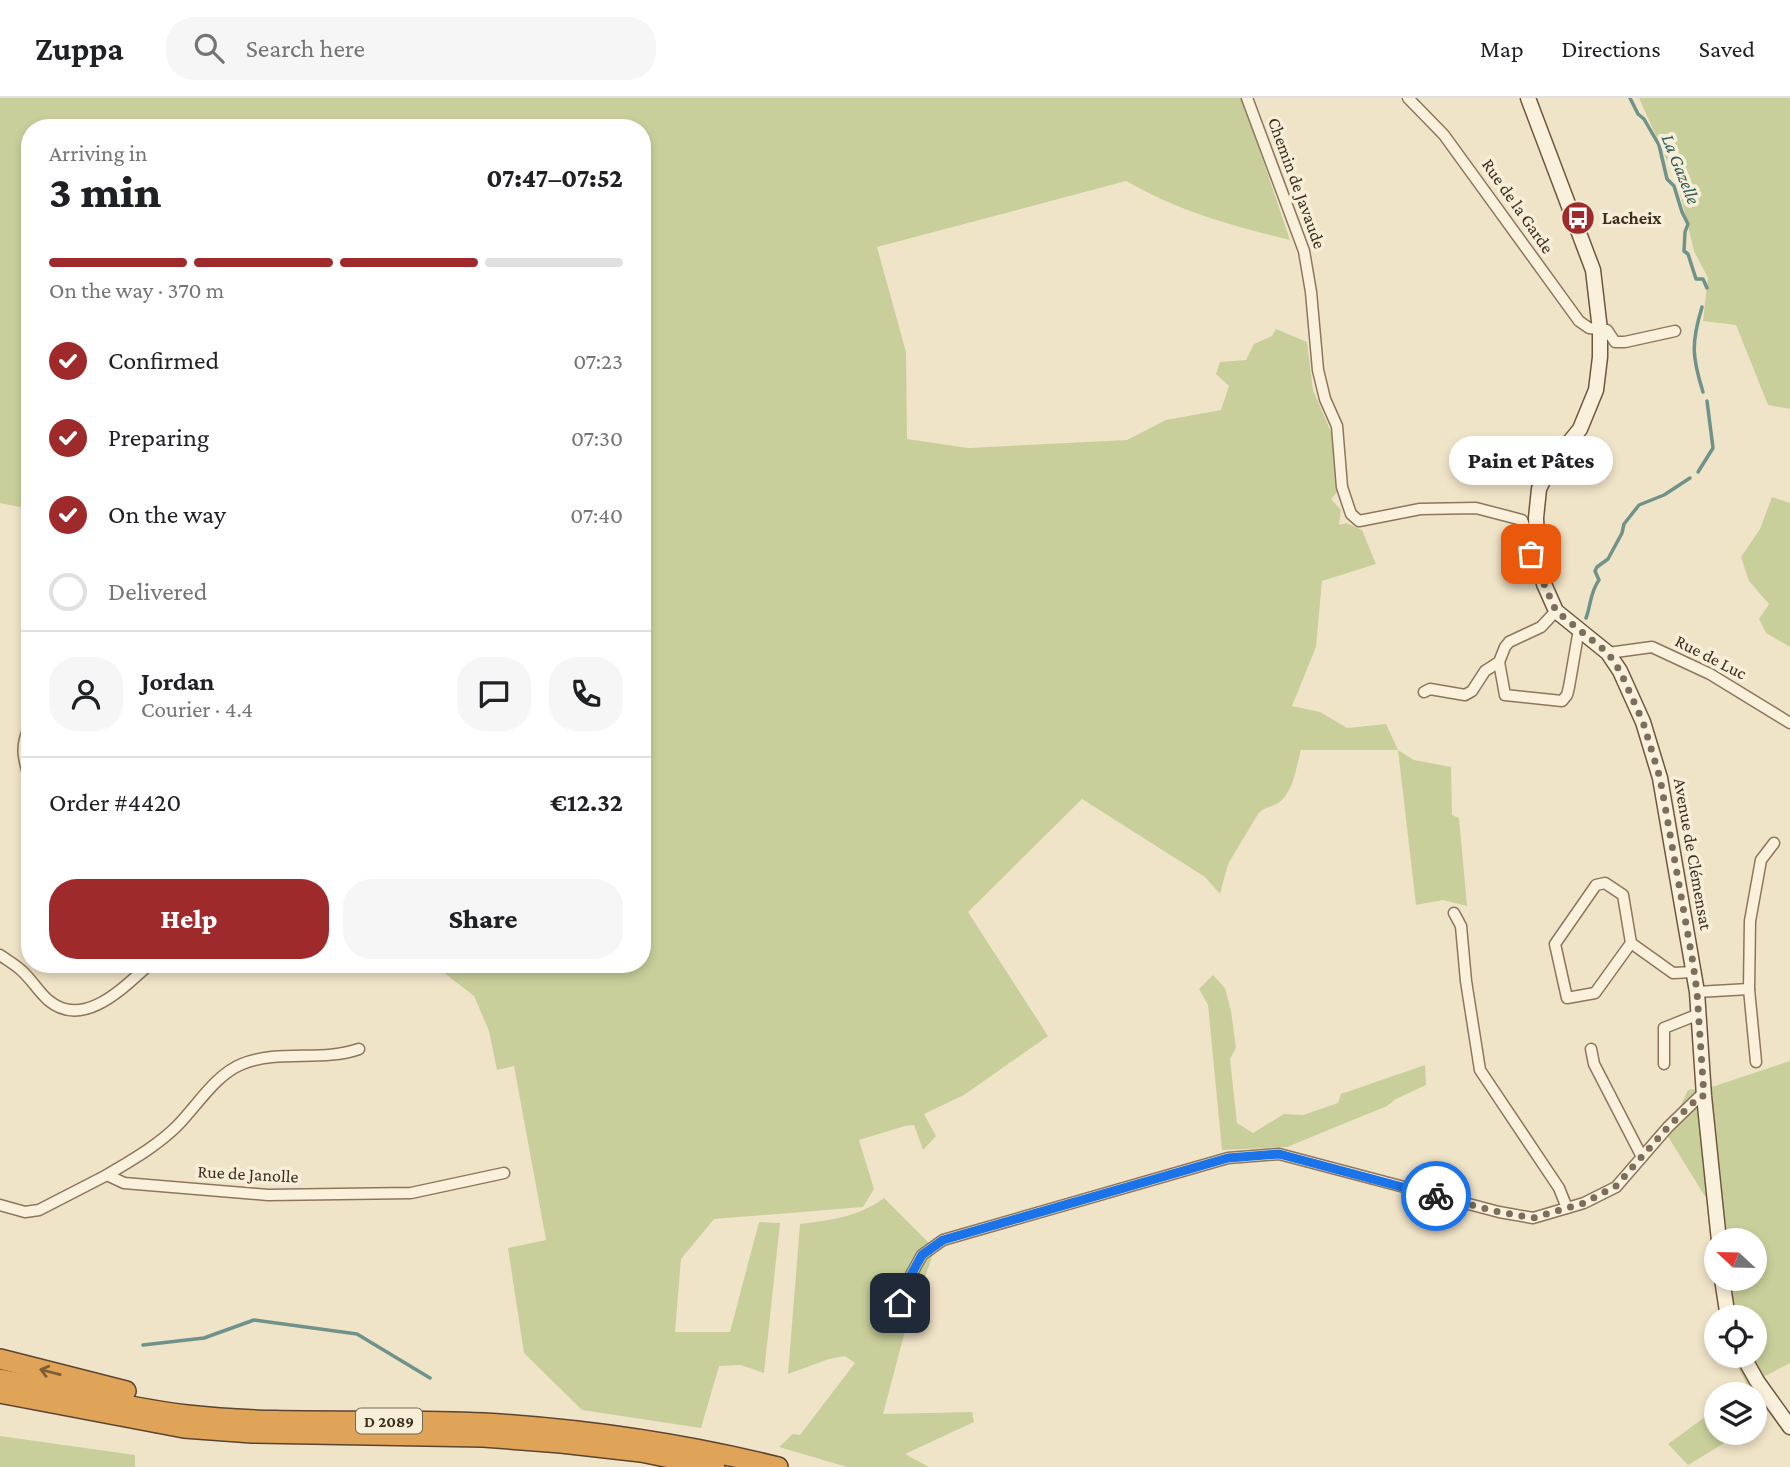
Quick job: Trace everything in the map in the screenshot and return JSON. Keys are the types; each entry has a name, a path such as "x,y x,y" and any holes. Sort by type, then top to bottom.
{"highway":[{"path":"0,1359 154,1397 216,1405 328,1411 408,1421"},
{"name":"D 2089","path":"0,1378 187,1415 254,1419 484,1423 576,1431 642,1439 778,1467"},
{"name":"D 2089","path":"0,1393 184,1428 252,1433 522,1440 641,1452 715,1467"}],"main road":[{"name":"Avenue de Clémensat","path":"1528,98 1593,270 1600,330 1596,390 1580,429 1550,466 1539,489 1536,519 1538,558 1544,584 1556,611 1608,653 1620,671 1635,704 1660,778 1697,992 1704,1096 1718,1228"},
{"path":"1750,1368 1790,1427"}],"street":[{"name":"Chemin de Javaude","path":"1247,98 1304,251 1311,292 1318,370 1325,399 1337,426 1342,487 1351,514 1359,521 1420,509 1476,508 1522,520 1528,548 1531,554 1538,558"},
{"name":"Rue de la Garde","path":"1408,98 1444,135 1580,321 1589,328 1607,330 1615,342 1675,331"},
{"path":"1424,692 1430,689 1465,695 1472,691 1485,671 1499,662 1509,642 1541,626 1556,611"},
{"path":"1499,662 1505,695 1562,701 1569,687 1579,629"},
{"name":"Rue de Luc","path":"1608,653 1652,647 1710,674 1790,723"},
{"path":"1756,1062 1749,989 1750,921 1761,860 1774,843"},
{"path":"1631,943 1595,993 1566,998 1555,944 1596,885 1605,883 1623,895 1631,943 1673,973 1694,972"},
{"path":"1454,913 1461,926 1466,981 1480,1070 1559,1188 1567,1208"},
{"path":"0,955 21,970"},
{"path":"24,973 45,998 56,1006 69,1010 93,1008 139,973"},
{"path":"1697,992 1749,989"},
{"path":"1664,1064 1664,1028 1699,1014"},
{"path":"0,1205 25,1212 39,1210 107,1175 175,1128 226,1073 242,1064 258,1059 344,1054 359,1049"},
{"path":"1591,1049 1594,1064 1642,1157"},
{"path":"894,1323 906,1284 922,1255 943,1240 1228,1158 1279,1154 1499,1212 1533,1218 1584,1203 1616,1186 1668,1127 1700,1096 1704,1096"},
{"name":"Rue de Janolle","path":"107,1175 124,1183 268,1195 411,1193 504,1173"}],"green space":[{"path":"0,98 1242,98 1290,240 1206,217 1126,181 877,247 906,352 907,439 968,448 1127,440 1166,420 1221,410 1229,386 1216,374 1220,362 1246,360 1254,344 1272,336 1276,329 1307,342 1313,390 1331,432 1339,490 1331,499 1341,510 1339,525 1346,523 1362,530 1376,564 1322,581 1316,647 1292,706 1320,712 1347,728 1386,724 1398,750 1301,750 1288,793 1278,803 1258,814 1228,864 1220,894 1205,877 1082,799 968,912 1048,1036 964,1095 924,1114 936,1136 923,1150 914,1125 859,1140 874,1189 863,1207 714,1219 681,1259 675,1332 730,1332 759,1222 780,1223 764,1373 741,1365 719,1366 701,1428 582,1410 524,1353 508,1248 546,1240 514,1066 497,1070 489,1031 474,996 445,973 651,973 651,119 21,119 21,507 0,503"},
{"path":"1639,98 1790,98 1790,409 1768,405 1736,325 1703,321 1708,278 1694,251 1678,185"},
{"path":"1772,497 1790,503 1790,647 1766,633 1759,619 1769,604 1749,581 1741,557 1760,529"},
{"path":"1398,750 1414,760 1451,767 1452,815 1459,818 1467,906 1443,900 1416,905"},
{"path":"1213,975 1225,988 1231,1011 1236,1048 1230,1059 1237,1123 1253,1133 1284,1114 1303,1115 1338,1103 1341,1094 1425,1065 1426,1085 1387,1106 1287,1147 1222,1150 1208,1005 1199,989"},
{"path":"1790,1061 1790,1363 1754,1382 1745,1382 1738,1368 1767,1368 1767,1305 1718,1305 1716,1292 1768,1292 1768,1228 1709,1228 1706,1198 1667,1135 1688,1090 1715,1086"},
{"path":"884,1198 935,1249 904,1335 883,1414 972,1412 974,1422 905,1454 929,1467 847,1467 779,1447 793,1434 800,1435 855,1363 845,1356 788,1374 800,1224 854,1214"},
{"path":"1704,1418 1704,1445 1721,1445 1688,1465 1668,1444"},
{"path":"0,1436 135,1455 135,1467 0,1467"}],"waterway":[{"name":"La Gazelle","path":"1630,98 1659,145 1667,179 1674,186 1688,224 1684,251 1688,254 1696,279 1703,279 1707,288"},
{"name":"La Gazelle","path":"1702,307 1694,350 1703,392"},
{"name":"La Gazelle","path":"1698,472 1713,448 1707,401"},
{"name":"La Gazelle","path":"1586,618 1599,580 1595,571 1608,559 1624,524 1639,505 1664,495 1690,478"},
{"path":"143,1345 204,1338 254,1320 357,1334 430,1378"}],"way so far":[{"path":"1436,1196 1533,1218 1584,1203 1616,1186 1668,1127 1700,1096 1704,1096 1693,963 1660,778 1643,722 1620,671 1608,653 1556,611 1549,600 1538,558 1531,554"}],"place":[{"name":"Lacheix","path":"1578,218"},
{"name":"Pain et Pâtes","path":"1531,554"}],"route":[{"path":"900,1303 906,1284 922,1255 943,1240 1228,1158 1279,1154 1436,1196"}]}
